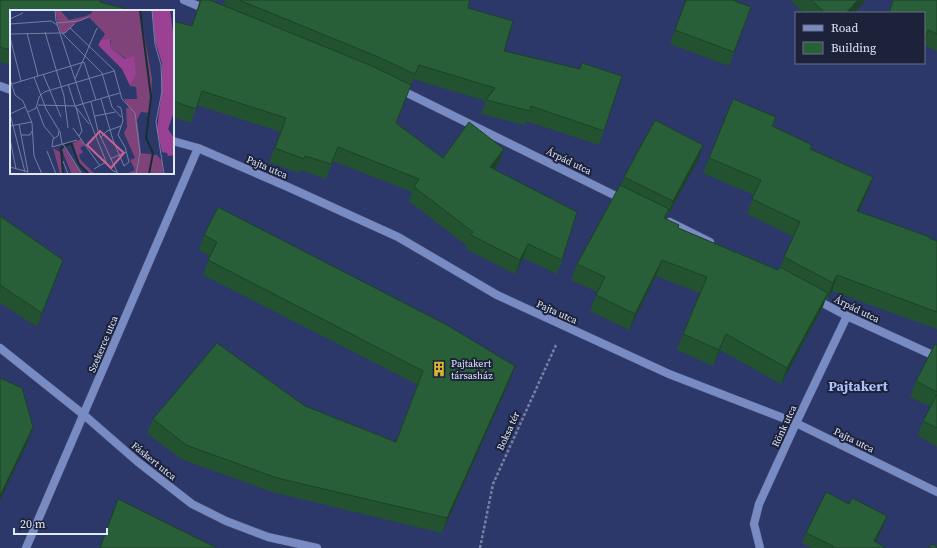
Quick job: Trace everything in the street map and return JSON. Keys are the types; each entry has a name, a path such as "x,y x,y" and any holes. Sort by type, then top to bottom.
{"street":[{"path":"184,0 216,13"},
{"name":"Árpád utca","path":"390,85 635,205"},
{"path":"0,86 10,90"},
{"name":"Pajta utca","path":"174,140 198,148 398,237 497,295 669,374 796,422 937,492"},
{"name":"Szekerce utca","path":"26,548 198,148"},
{"path":"664,219 719,247"},
{"name":"Árpád utca","path":"807,294 847,316 937,358"},
{"name":"Rönk utca","path":"760,548 754,524 759,504 796,422 847,316"},
{"name":"Fáskert utca","path":"0,348 84,415 138,462 192,504 226,521 268,538 317,548"}],"path":[{"name":"Boksa tér","path":"480,548 493,484 565,326"}],"building":[{"path":"0,0 100,0 100,2 130,10 10,10 10,50 0,47"},
{"path":"201,0 210,0 372,66 411,85 396,123 443,158 469,122 504,149 490,167 577,212 562,260 528,244 520,260 471,235 473,232 414,187 419,179 338,147 331,164 305,156 304,159 275,148 286,118 202,91 196,109 174,101 174,21 192,26"},
{"path":"239,0 470,0 468,8 513,21 504,51 580,69 582,63 622,76 604,131 531,106 530,111 486,100 495,88 419,65 415,74 376,56"},
{"path":"686,0 732,0 751,7 734,52 675,30"},
{"path":"811,0 858,0 847,12 824,12"},
{"path":"893,0 937,0 937,34 928,30 925,39 925,12 889,12"},
{"path":"733,99 776,117 772,126 812,145 810,149 873,177 857,211 930,237 929,238 937,241 937,312 837,275 833,283 784,257 800,222 752,199 761,180 709,158"},
{"path":"655,120 703,145 673,201 624,177"},
{"path":"620,185 669,209 664,218 679,225 678,228 778,270 780,267 828,293 787,368 726,334 719,350 683,334 707,277 662,260 635,314 596,295 605,277 577,264"},
{"name":"Pajtakert társasház","path":"218,207 447,325 515,366 447,518 277,478 186,445 153,419 217,343 305,406 396,442 423,371 208,260 217,242 204,235"},
{"path":"0,216 63,260 42,313 0,285"},
{"path":"935,344 937,345 937,392 916,381"},
{"path":"0,378 22,388 33,427 0,496"},
{"path":"937,394 937,428 923,421"},
{"path":"826,492 849,504 852,498 887,516 874,541 886,548 832,548 833,546 806,533"},
{"path":"118,499 217,548 100,548"},
{"path":"932,544 937,547 937,548 929,548"}],"place":[{"name":"Pajtakert társasház","path":"439,369"}],"district":[{"name":"Pajtakert","path":"858,386"}]}
